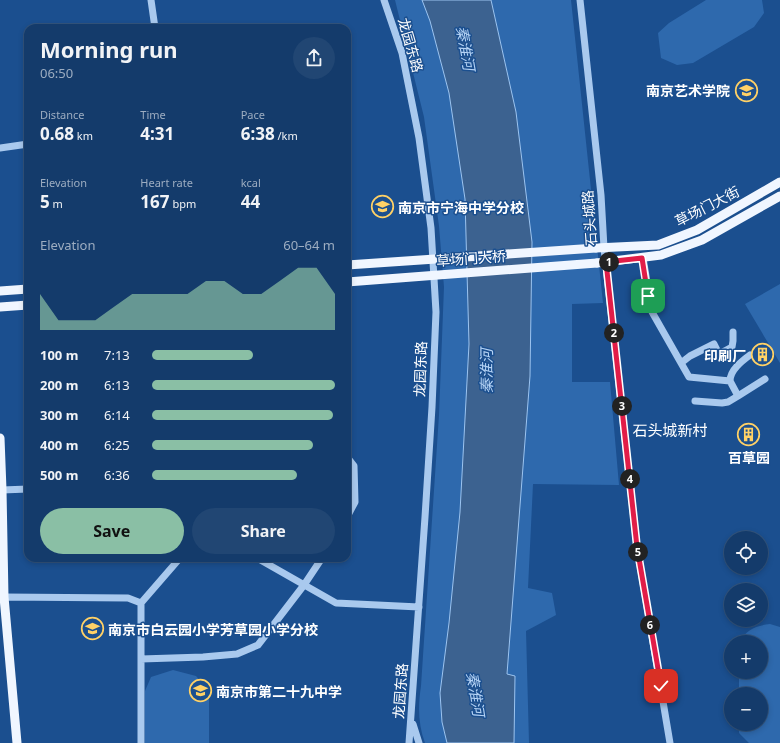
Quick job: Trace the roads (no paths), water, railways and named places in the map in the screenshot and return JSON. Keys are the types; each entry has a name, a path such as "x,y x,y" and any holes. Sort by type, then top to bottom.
{"main road":[{"name":"草场门大街","path":"600,248 658,245 697,230 780,182"},
{"name":"草场门大街","path":"601,262 661,255 702,240 780,196"},
{"name":"草场门大桥","path":"351,265 600,248"},
{"name":"草场门大桥","path":"351,282 601,262"},
{"path":"0,291 24,289"},
{"path":"0,307 24,305"},
{"path":"0,438 2,490 2,598 17,743"}],"street":[{"path":"152,0 155,24"},
{"name":"龙园东路","path":"384,0 404,61 419,138 431,228 436,312 432,407 409,743"},
{"name":"石头城路","path":"580,0 601,195 601,262 637,547 670,743"},
{"path":"0,148 24,145"},
{"path":"642,258 652,312 689,377 730,381"},
{"path":"681,363 690,356 714,344 719,354 732,347 732,332"},
{"path":"738,396 730,381 730,377 750,355"},
{"path":"695,401 728,402 765,379"},
{"path":"351,462 354,466 355,502 351,510"},
{"path":"2,490 24,489"},
{"path":"141,743 141,603 177,562"},
{"path":"264,562 304,586 336,602 419,607"},
{"path":"141,659 203,657 237,654 258,645 304,586 319,562"},
{"path":"2,598 128,598 141,603"},
{"path":"411,719 419,743"}],"water":[{"name":"秦淮河","path":"422,0 491,0 516,112 532,242 530,376 507,674 515,676 514,743 447,743 442,722 440,693 449,623 460,512 469,344 465,199 449,93 430,21"}],"place":[{"name":"南京艺术学院","path":"746,90"},
{"name":"南京市宁海中学分校","path":"383,207"},
{"name":"印刷厂","path":"762,355"},
{"name":"百草园","path":"749,435"},
{"name":"南京市白云园小学芳草园小学分校","path":"92,629"},
{"name":"南京市第二十九中学","path":"200,691"}],"district":[{"name":"石头城新村","path":"670,430"}]}
